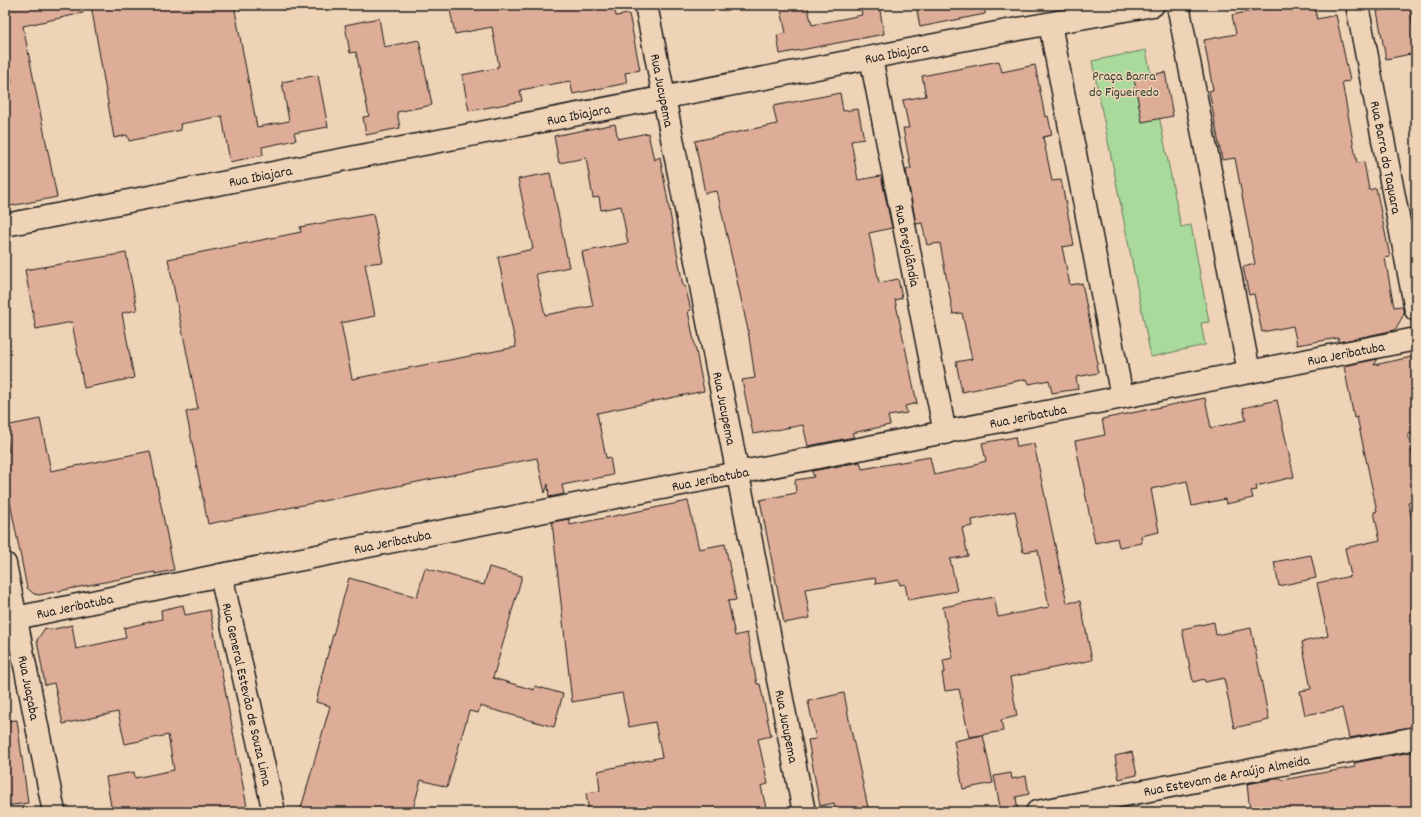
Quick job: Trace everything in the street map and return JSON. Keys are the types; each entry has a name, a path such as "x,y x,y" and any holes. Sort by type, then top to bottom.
{"street":[{"name":"Rua Jucupema","path":"646,5 804,812"},
{"name":"Rua Ibiajara","path":"5,225 663,97 1153,5"},
{"path":"1178,5 1249,372"},
{"name":"Rua Barra do Taquara","path":"1356,5 1416,310"},
{"path":"1050,24 1122,396"},
{"name":"Rua Brejolândia","path":"872,58 944,433"},
{"name":"Rua Jeribatuba","path":"11,619 222,575 1416,339"},
{"name":"Rua Juaçaba","path":"5,564 11,619 54,812"},
{"name":"Rua General Estevão de Souza Lima","path":"222,575 274,812"},
{"name":"Rua Estevam de Araújo Almeida","path":"1037,812 1416,738"}],"green space":[{"name":"Praça Barra do Figueiredo","path":"1146,50 1181,227 1191,225 1209,322 1201,323 1205,345 1151,357 1092,61"}],"building":[{"path":"5,5 82,5 83,13 23,26 57,197 5,207 5,83 12,82 5,46"},
{"path":"91,5 234,5 257,127 289,121 282,82 318,75 328,127 294,133 296,140 262,147 263,155 230,162 222,116 180,124 181,130 129,141 127,135 114,138"},
{"path":"449,5 614,5 616,16 629,14 640,70 625,73 627,83 573,94 570,81 520,90 522,101 469,111 462,75 497,68 497,66 499,66 492,27 455,34"},
{"path":"780,5 807,5 812,25 862,15 860,5 879,5 884,34 780,54 777,35 786,33"},
{"path":"916,5 985,5 985,14 920,27"},
{"path":"1282,5 1314,5 1317,19 1336,15 1350,81 1342,82 1357,163 1364,162 1369,190 1376,188 1390,257 1385,258 1394,307 1402,306 1404,314 1395,330 1339,342 1338,338 1297,345 1293,326 1262,332 1254,294 1249,295 1243,267 1255,264 1235,158 1222,160 1209,91 1213,90 1204,40 1236,34 1232,15"},
{"path":"1382,5 1409,5 1414,31 1416,31 1416,53 1386,59 1377,11 1383,10"},
{"path":"379,18 384,47 419,40 432,105 397,112 400,128 366,135 363,117 369,116 356,52 350,53 345,25"},
{"path":"999,61 1002,72 1035,65 1045,117 1048,116 1052,135 1043,137 1052,181 1061,180 1074,245 1062,247 1070,285 1082,283 1098,364 1096,364 1098,373 1076,377 1078,389 1052,393 1049,380 1029,384 1027,379 962,392 956,362 972,359 962,313 953,314 940,243 927,245 922,223 916,224 906,170 911,169 903,128 909,128 903,100 926,96 922,76"},
{"path":"1165,72 1173,116 1142,122 1134,79"},
{"path":"840,93 843,111 858,109 864,139 851,141 858,180 881,176 892,228 869,233 879,283 898,279 902,298 895,300 917,403 905,406 907,413 888,416 890,425 852,433 854,437 808,446 803,425 753,434 742,380 755,378 748,330 717,191 705,193 695,141 777,124 773,106"},
{"path":"615,124 618,139 648,133 654,160 660,157 683,286 685,286 691,310 688,311 704,391 597,413 606,458 610,457 613,475 562,485 564,494 549,497 548,484 545,493 537,458 208,524 186,412 198,409 168,259 301,232 300,227 373,214 383,262 365,264 375,316 341,323 352,379 516,347 498,257 533,249 518,179 550,173 569,267 536,274 545,315 593,306 582,252 628,243 621,206 601,210 599,197 593,198 586,158 559,163 554,136"},
{"path":"126,253 137,310 122,313 134,378 84,388 72,322 36,329 25,270"},
{"path":"1416,356 1416,433 1408,434 1416,472 1416,500 1408,502 1416,539 1416,557 1412,558 1416,576 1416,609 1412,610 1416,629 1416,726 1349,738 1342,708 1305,715 1300,691 1311,689 1302,642 1328,636 1317,583 1351,576 1345,548 1380,540 1374,512 1377,511 1357,417 1354,418 1344,366 1378,359 1374,365"},
{"path":"1205,398 1211,428 1246,420 1243,408 1277,400 1294,477 1256,486 1257,490 1251,491 1253,498 1226,504 1225,499 1192,506 1187,481 1151,489 1159,532 1141,536 1142,543 1119,547 1117,538 1095,543 1075,441 1105,435 1102,419"},
{"path":"40,419 51,471 150,451 174,570 155,574 155,572 39,595 34,594 27,588 5,477 5,452 9,451 5,426"},
{"path":"1015,437 1017,447 1034,444 1067,603 1080,601 1092,660 1010,677 1017,716 1001,720 1003,731 969,737 959,689 945,691 942,673 945,672 943,660 953,658 943,607 994,597 998,617 1049,607 1038,550 1023,552 1015,511 972,520 973,526 962,528 968,556 950,559 957,591 908,600 905,584 900,585 899,580 876,584 875,578 805,589 810,618 784,623 760,500 796,493 795,480 814,477 812,471 860,462 862,469 930,457 934,475 975,466 975,464 986,461 982,443"},
{"path":"688,501 699,549 725,544 736,600 728,601 735,636 747,633 757,684 760,684 771,736 758,739 768,784 761,786 767,812 589,812 586,793 600,791 598,771 662,757 655,722 629,727 622,693 572,702 552,522 569,519 570,525"},
{"path":"1311,555 1316,578 1279,586 1274,562"},
{"path":"489,567 522,576 493,678 534,690 535,686 563,694 554,727 480,706 478,713 469,711 447,787 421,780 412,812 300,812 330,706 316,702 321,678 349,578 417,597 425,568 484,585"},
{"path":"183,605 185,615 210,610 248,812 112,812 106,777 134,772 135,778 174,770 168,735 125,744 118,712 63,724 54,683 45,685 37,640 45,628 50,630 72,625 76,649 126,638 124,628 162,619 161,610"},
{"path":"1214,622 1216,635 1251,628 1269,720 1234,728 1224,678 1205,682 1204,679 1193,682 1182,629"},
{"path":"844,693 869,812 836,812 834,803 820,806 808,740 816,739 808,701"},
{"path":"17,720 28,803 5,806 5,721"},
{"path":"983,735 993,783 963,789 954,741"},
{"path":"1416,751 1416,812 1250,812 1247,784 1281,778 1282,780 1355,767 1354,763"},
{"path":"1132,752 1137,775 1119,779 1115,756"},
{"path":"1011,773 1012,779 1026,776 1029,794 1016,797 1018,812 1001,812 994,776"}]}
